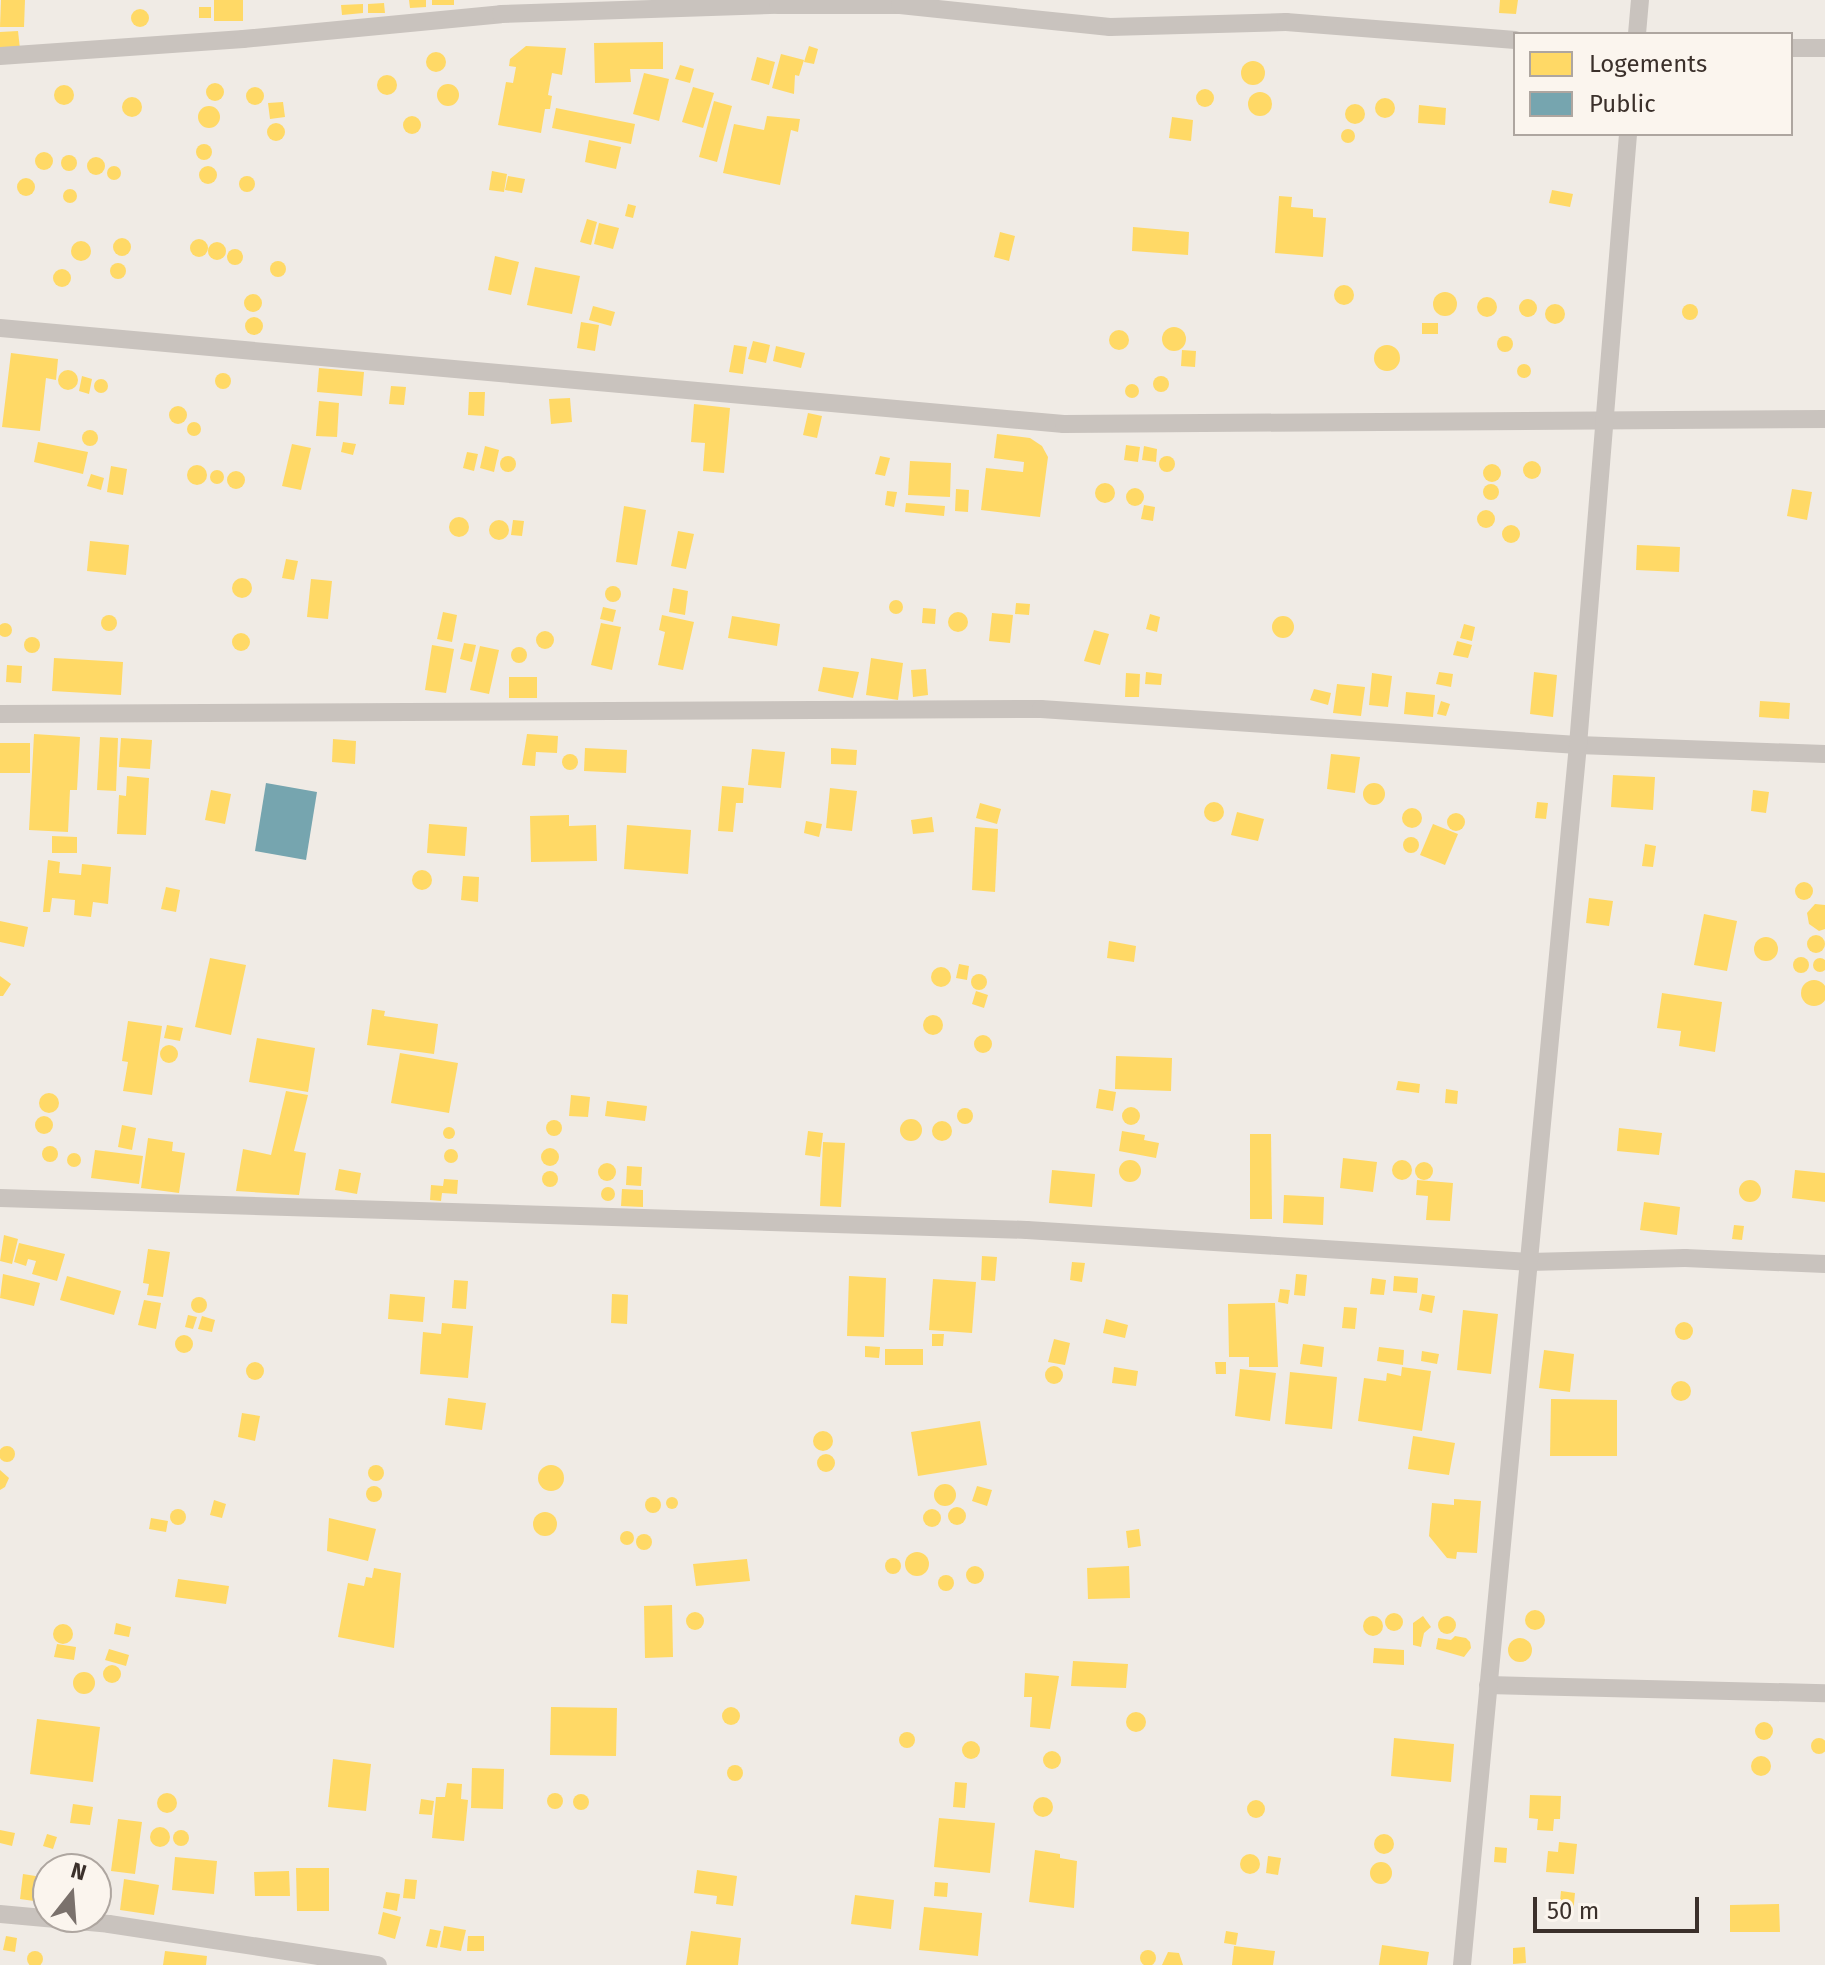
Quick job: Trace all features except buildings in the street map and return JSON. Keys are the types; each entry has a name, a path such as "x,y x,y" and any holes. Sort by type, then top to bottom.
{"street":[{"path":"1637,32 1640,0"},
{"path":"0,56 243,39 501,14 778,5 900,5 1110,27 1286,22 1513,40"},
{"path":"1793,48 1825,48"},
{"path":"1462,1965 1578,745 1628,136"},
{"path":"0,328 1064,424 1825,419"},
{"path":"0,714 1041,709 1578,745 1825,754"},
{"path":"0,1198 1027,1230 1529,1262 1685,1258 1825,1264"},
{"path":"1488,1685 1825,1693"},
{"path":"0,1914 109,1924 378,1965"}]}
